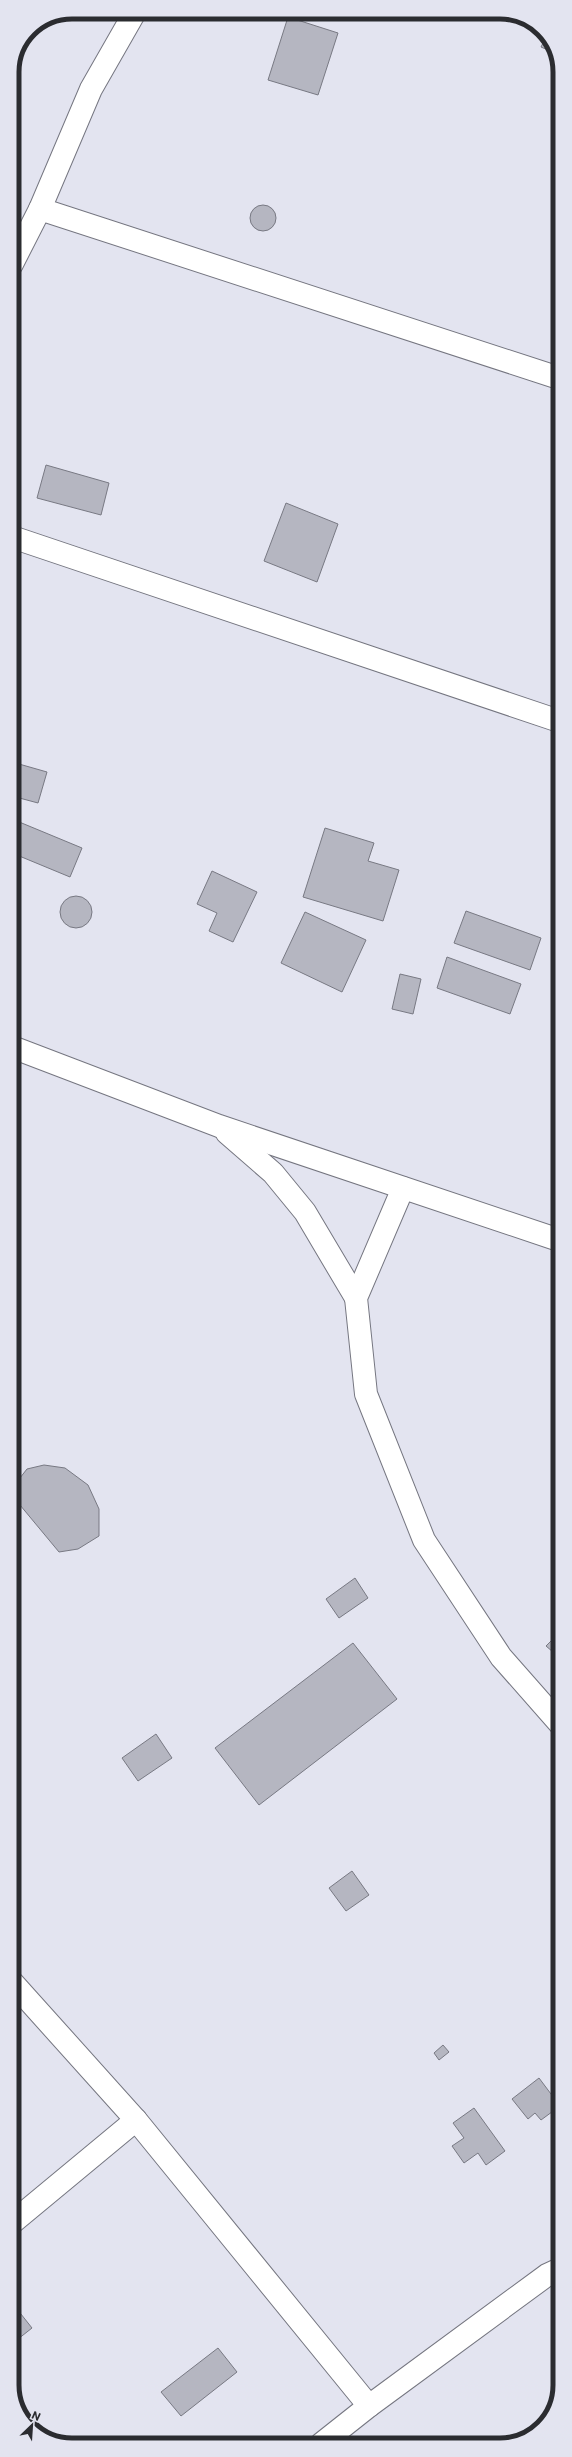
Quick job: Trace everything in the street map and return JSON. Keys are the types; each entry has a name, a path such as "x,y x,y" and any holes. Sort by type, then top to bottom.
{"street":[{"path":"19,250 40,209 91,89 115,19"},
{"path":"91,89 131,19"},
{"path":"40,209 553,376"},
{"path":"19,539 553,719"},
{"path":"19,1050 219,1126 553,1238"},
{"path":"219,1126 273,1173 305,1212 356,1298 366,1394 424,1540 501,1657 553,1716"},
{"path":"356,1298 403,1188"},
{"path":"19,1990 136,2120 369,2406"},
{"path":"19,2217 136,2120"},
{"path":"328,2438 369,2406 553,2272"}],"building":[{"path":"287,19 294,19 338,33 318,95 268,80"},
{"path":"543,42 548,50 541,47"},
{"path":"263,205 272,209 276,218 272,227 263,231 254,227 250,218 254,209"},
{"path":"46,465 109,483 101,515 37,498"},
{"path":"286,503 338,524 317,582 264,561"},
{"path":"19,764 47,772 38,803 19,798"},
{"path":"19,822 82,848 70,877 19,856"},
{"path":"325,828 374,843 368,861 399,870 383,921 303,897"},
{"path":"212,871 257,892 233,942 209,931 217,913 197,904"},
{"path":"73,896 79,896 89,903 92,912 91,918 85,925 79,928 73,928 63,921 60,915 60,909 67,899"},
{"path":"466,911 541,938 530,970 454,943"},
{"path":"305,912 366,940 342,992 281,963"},
{"path":"447,957 521,984 510,1014 437,988"},
{"path":"400,974 421,979 413,1014 392,1009"},
{"path":"44,1465 65,1468 88,1485 99,1509 99,1536 78,1549 59,1552 19,1504 19,1479 27,1469"},
{"path":"355,1578 368,1598 339,1618 326,1599"},
{"path":"553,1639 553,1652 546,1646"},
{"path":"353,1643 397,1699 259,1805 215,1748"},
{"path":"156,1734 172,1758 138,1781 122,1758"},
{"path":"352,1871 369,1895 346,1911 329,1888"},
{"path":"443,2045 449,2052 439,2060 434,2053"},
{"path":"539,2078 553,2097 553,2111 541,2120 535,2113 528,2119 512,2099"},
{"path":"474,2108 505,2151 486,2165 478,2153 464,2163 452,2146 464,2138 453,2123"},
{"path":"19,2312 32,2328 19,2338"},
{"path":"218,2348 237,2372 181,2416 161,2392"}]}
